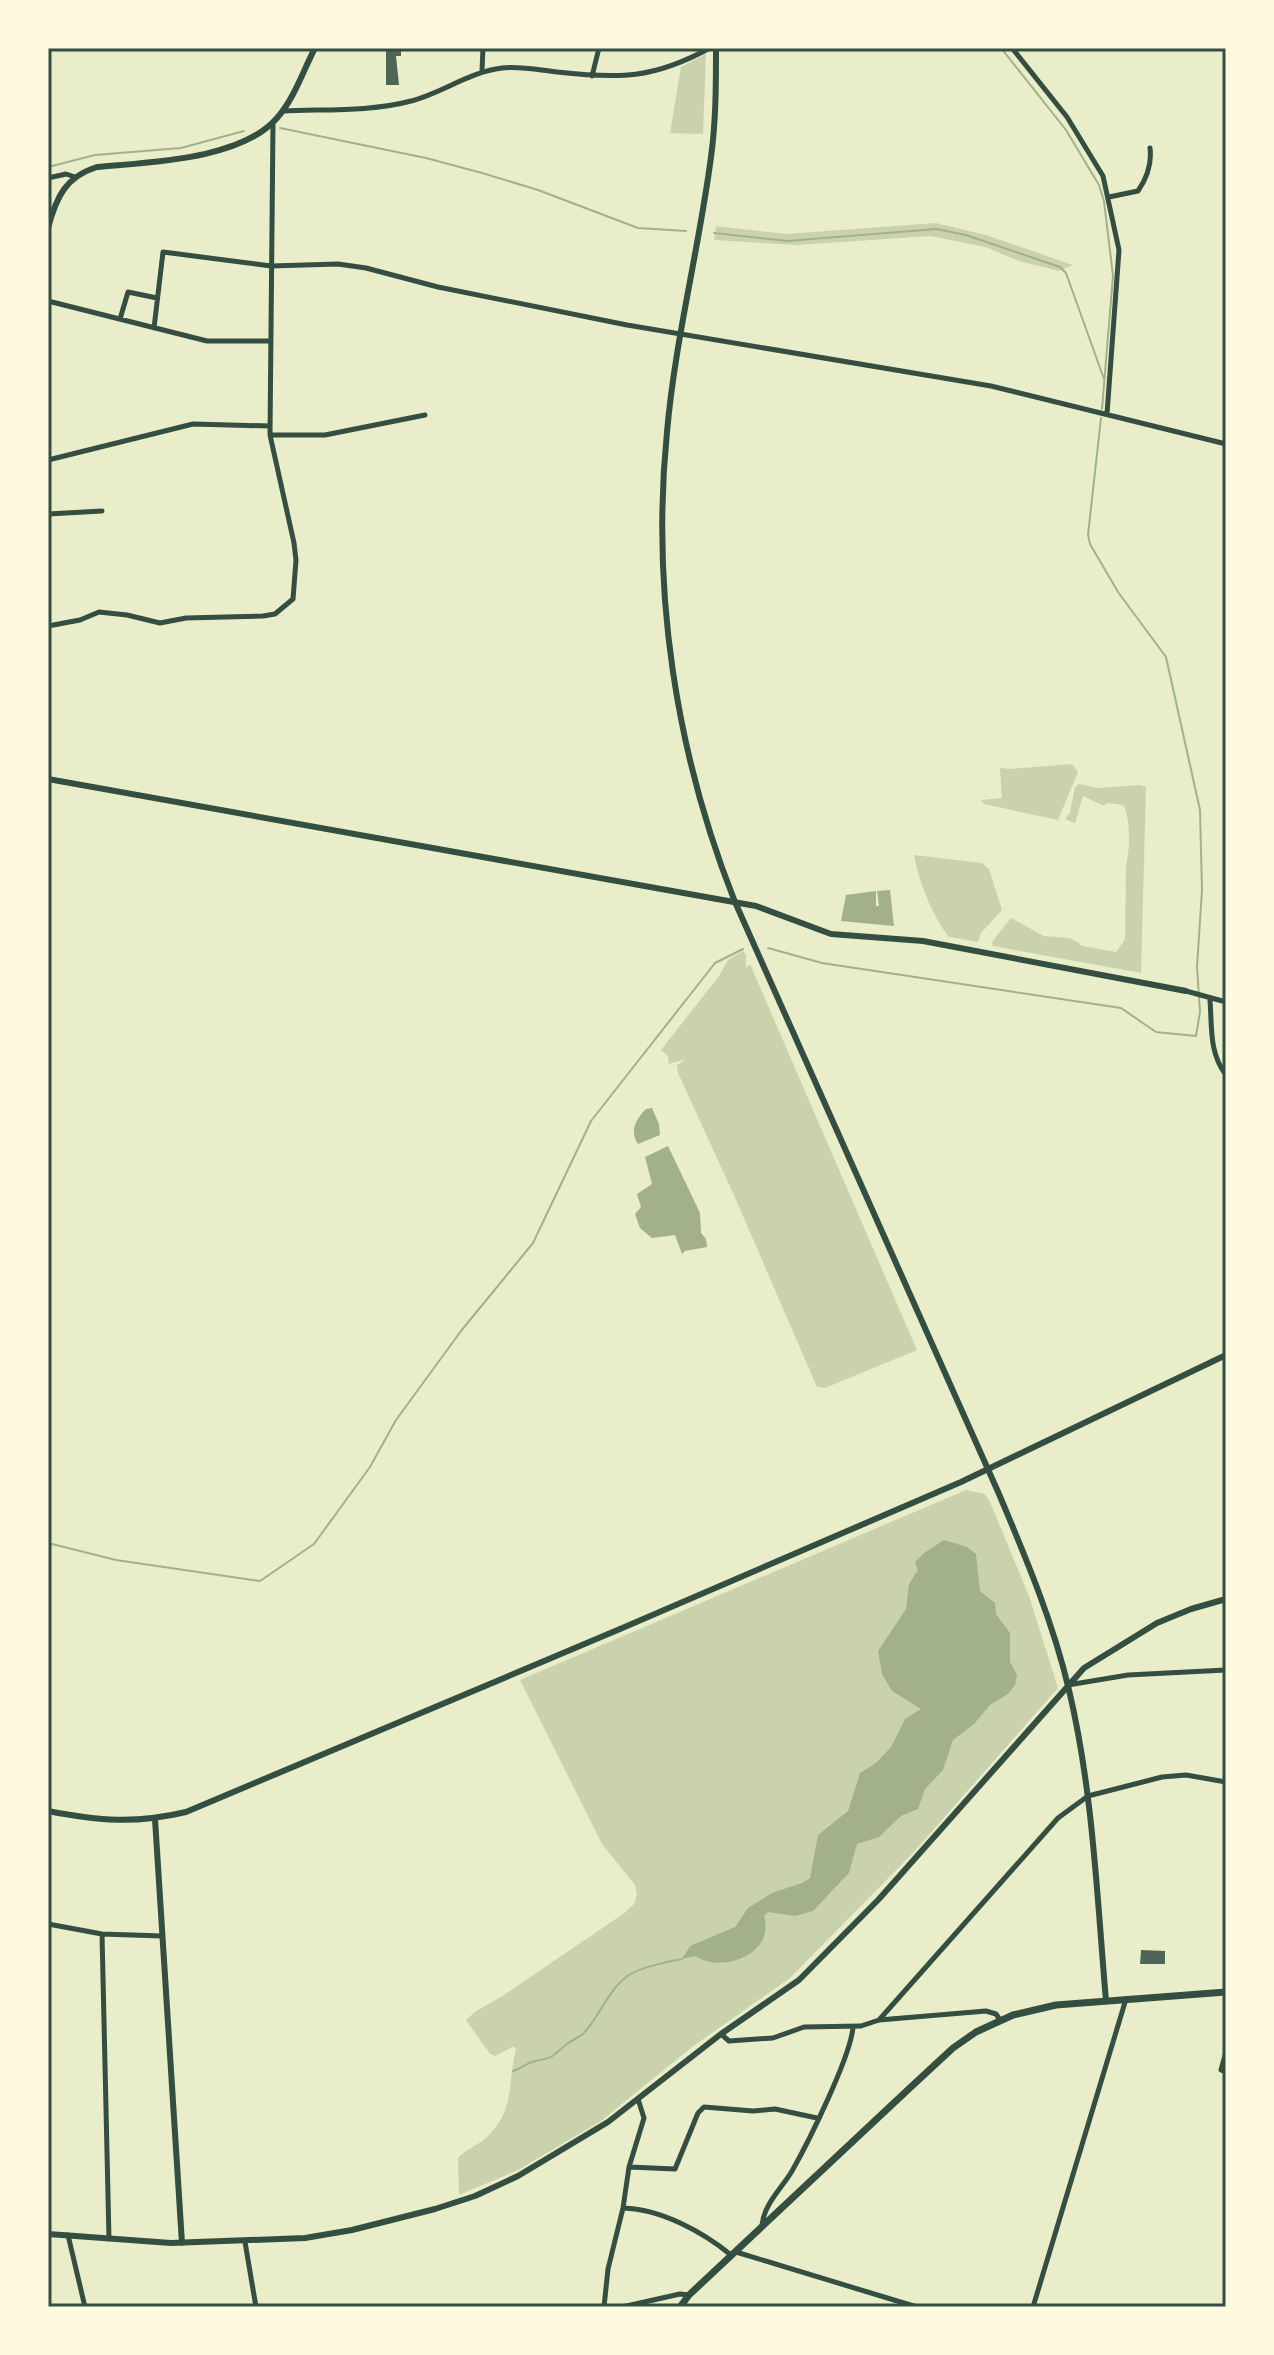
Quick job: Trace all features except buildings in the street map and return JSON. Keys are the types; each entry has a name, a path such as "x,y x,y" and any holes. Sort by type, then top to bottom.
{"main road":[{"path":"680,2307 689,2295 953,2048 1000,2020 1040,2008 1226,1992"}],"street":[{"path":"48,228 60,192 75,177 97,167 202,154 246,140 273,122 315,48"},
{"path":"482,71 483,48"},
{"path":"592,76 599,48"},
{"path":"282,111 406,102 447,88 482,71 520,68 616,77 658,71 710,48"},
{"path":"716,48 711,157 667,432 662,523 668,629 686,746 709,829 735,902 1030,1568 1068,1685 1088,1796 1106,2001"},
{"path":"1012,48 1067,117 1103,176 1109,197 1119,250 1107,414"},
{"path":"48,626 80,620 99,612 166,623 186,618 263,616 275,614 287,606 294,593 296,560 270,435 273,122"},
{"path":"1109,197 1138,191 1145,181 1150,148"},
{"path":"48,178 66,174 75,177"},
{"path":"154,328 163,252 271,266 350,265 451,290 681,335 991,386 1226,444"},
{"path":"120,319 128,292 157,298"},
{"path":"48,301 207,341 269,341"},
{"path":"270,435 325,435 425,415"},
{"path":"48,460 193,424 270,426"},
{"path":"48,514 102,511"},
{"path":"48,779 735,902 779,913 831,934 923,941 1186,991 1226,1002"},
{"path":"1207,998 1213,1049 1217,1064 1226,1075"},
{"path":"48,1811 100,1821 155,1819 186,1812 620,1629 988,1469 1226,1355"},
{"path":"48,2234 182,2243 305,2238 352,2230 475,2196 499,2186 567,2148 638,2099 814,1966 879,1899 1084,1668 1129,1638 1191,1609 1226,1599"},
{"path":"1068,1685 1128,1675 1226,1670"},
{"path":"879,2020 1058,1818 1088,1796 1162,1777 1186,1775 1226,1782"},
{"path":"155,1819 182,2243"},
{"path":"48,1924 102,1934 162,1936"},
{"path":"102,1934 109,2239"},
{"path":"1033,2307 1126,1999"},
{"path":"721,2034 729,2041 745,2041 773,2038 804,2027 853,2027 879,2020 986,2011 996,2014 1000,2020"},
{"path":"762,2227 765,2211 791,2172 817,2118 846,2054 853,2027"},
{"path":"1226,2052 1221,2070 1226,2072"},
{"path":"604,2307 608,2269 629,2167 644,2118 638,2099"},
{"path":"629,2167 675,2169 698,2113 704,2107 753,2111 775,2109 817,2118"},
{"path":"623,2208 654,2212 733,2254 917,2307"},
{"path":"68,2235 85,2307"},
{"path":"245,2242 256,2307"},
{"path":"622,2307 680,2294 689,2295"}],"shaded area":[{"path":"706,54 703,134 670,133 681,67"},
{"path":"936,223 986,235 1073,265 1059,271 1019,261 985,247 930,236 797,245 714,240 716,226 786,234"},
{"path":"1072,764 1078,772 1058,820 984,804 981,800 1002,798 1000,768"},
{"path":"1079,784 1097,788 1146,787 1141,973 993,946 992,942 1011,918 1044,936 1070,938 1083,946 1116,952 1125,939 1129,834 1126,811 1123,805 1107,803 1104,806 1083,796 1075,823 1065,819 1070,813 1075,787"},
{"path":"914,855 982,863 989,869 1002,910 981,933 978,942 949,937 927,898"},
{"path":"890,890 894,926 841,921 846,895 876,891 876,906 879,906 877,891"},
{"path":"743,951 746,968 750,964 917,1350 825,1388 817,1387 678,1073 677,1065 686,1059 669,1064 668,1056 661,1050 728,960"},
{"path":"652,1108 660,1135 638,1144 635,1125 646,1109"},
{"path":"668,1146 700,1213 701,1233 706,1239 707,1247 682,1254 675,1235 652,1238 640,1228 635,1214 641,1207 637,1194 652,1184 645,1157"},
{"path":"966,1490 985,1494 990,1502 1029,1596 1058,1688 912,1854 790,1978 692,2047 601,2121 518,2170 459,2195 458,2158 498,2125 507,2104 516,2050 514,2046 495,2056 490,2054 466,2020 623,1914 634,1904 637,1894 635,1885 602,1844 520,1680"},
{"path":"944,1540 967,1547 976,1554 980,1591 995,1603 996,1614 1010,1633 1010,1662 1017,1675 1015,1685 953,1740 943,1770 925,1789 918,1809 901,1816 879,1837 857,1844 849,1873 813,1911 795,1916 768,1912 764,1916 766,1929 762,1941 744,1957 719,1963 695,1956 682,1959 690,1946 735,1927 748,1908 772,1893 810,1878 818,1835 848,1811 860,1773 876,1763 891,1747 905,1719 921,1709 892,1691 882,1674 878,1651 906,1609 909,1584 918,1570 915,1562"}],"waterway":[{"path":"1001,48 1066,130 1099,185 1104,201 1113,276 1102,409"},
{"path":"280,128 426,158 482,173 538,190 638,228 686,231"},
{"path":"48,167 95,155 181,148 244,131"},
{"path":"714,233 787,241 936,229 966,235 1060,267 1066,273 1104,379"},
{"path":"768,948 822,963 1121,1008 1156,1032 1196,1036 1200,1012 1197,967 1202,890 1200,810 1166,657 1118,592 1090,544 1088,535 1101,418"},
{"path":"48,1543 116,1560 260,1581 314,1544 370,1467 396,1420 461,1331 533,1243 591,1121 715,963 743,949"},
{"path":"513,2071 551,2057 583,2034 615,1988 629,1975 647,1967 682,1959"}]}
